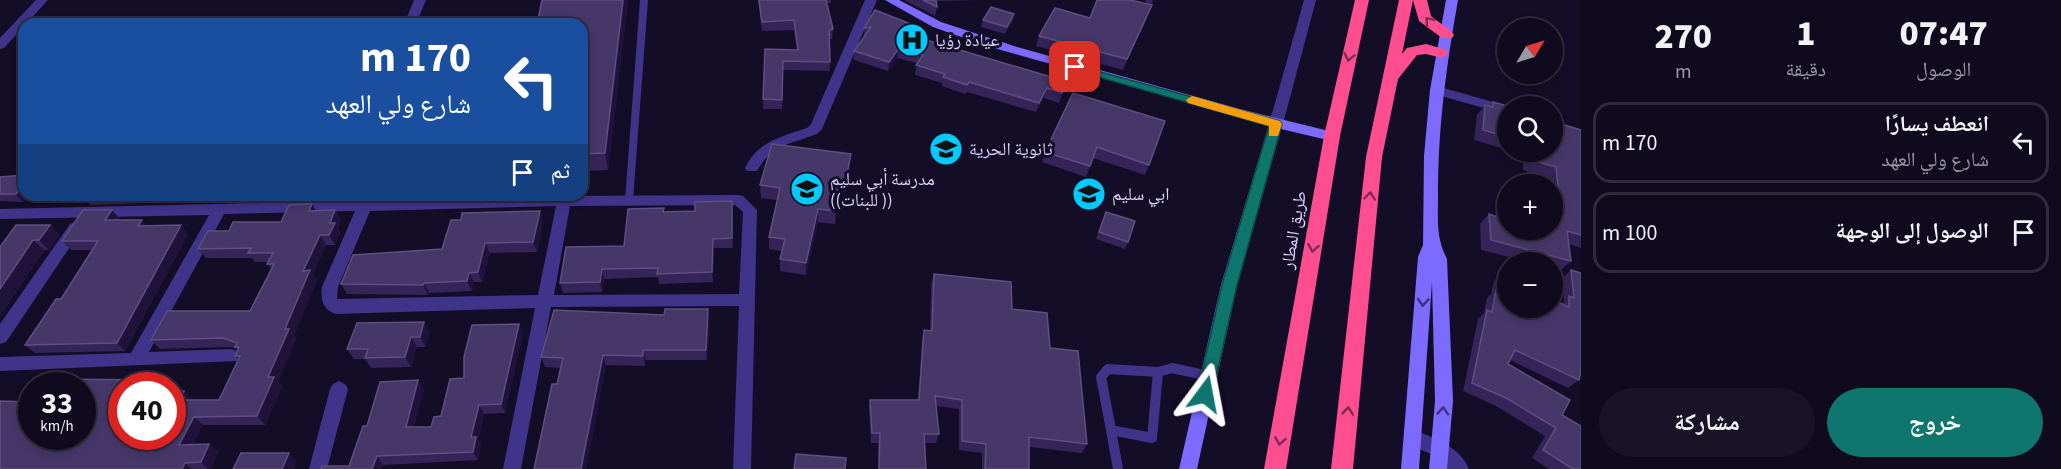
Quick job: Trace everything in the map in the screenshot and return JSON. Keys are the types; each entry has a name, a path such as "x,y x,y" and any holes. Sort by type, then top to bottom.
{"highway":[{"name":"طريق المطار","path":"1275,469 1332,136 1362,0"},
{"path":"1342,469 1374,157 1406,0"},
{"path":"1420,0 1424,18 1447,35"},
{"path":"1389,84 1412,51 1426,49 1443,53"}],"street":[{"path":"25,18 42,0"},
{"path":"412,18 420,0"},
{"path":"752,168 756,157 764,148 812,131 817,126 871,0"},
{"path":"891,0 924,17 971,36 1276,124 1332,136"},
{"path":"1188,469 1229,285 1310,0"},
{"path":"1410,469 1426,257 1431,245 1431,156 1436,90 1452,0"},
{"path":"0,45 18,26"},
{"path":"1436,90 1497,108"},
{"path":"588,201 724,199 738,200 747,205 750,210 742,469"},
{"path":"0,214 564,201 512,469"},
{"path":"364,207 330,287 328,297 330,303 335,307 545,301 747,300"},
{"path":"136,360 219,210"},
{"path":"0,337 85,213"},
{"path":"1431,245 1439,259 1444,401 1438,469"},
{"path":"0,364 231,356"},
{"path":"318,469 339,389"},
{"path":"1413,438 1440,449 1460,469"}],"lane":[{"path":"629,200 644,0"},
{"path":"1118,469 1101,377 1103,373 1114,369 1158,372 1172,368 1209,376"},
{"path":"1111,430 1152,438 1158,372"}],"building":[{"path":"542,0 623,0 605,153 588,154 588,18 538,18"},
{"path":"759,0 826,0 833,29 829,30 830,62 783,61 782,100 763,99 765,49 798,50 794,20 762,22"},
{"path":"923,0 936,0 937,7"},
{"path":"1097,0 1130,0 1152,5 1127,59 1039,36 1055,8 1090,18"},
{"path":"991,7 1014,14 1007,27 983,20"},
{"path":"875,10 919,27 913,36 1068,82 1062,93 1047,88 1039,103 969,82 967,85 943,77 945,74 916,65 923,55 899,48 889,62 854,51 871,27 864,28"},
{"path":"1073,93 1165,121 1149,165 1097,147 1090,166 1045,152"},
{"path":"1493,102 1497,103 1497,134 1483,130 1485,105 1493,107"},
{"path":"1563,124 1581,130 1581,235 1567,231 1571,261 1563,259 1563,252 1537,252 1491,240 1489,214 1497,217 1497,240 1563,240 1563,174 1557,174 1556,167 1539,162 1563,162"},
{"name":"مدرسة أبي سليم ((للبنات ))","path":"772,144 851,154 846,179 842,179 835,211 818,209 806,263 780,259 785,239 769,237 780,188 760,185"},
{"path":"18,176 16,194 0,194 0,177"},
{"path":"732,201 732,238 713,239 712,272 657,274 658,268 602,269 600,282 560,283 566,247 624,246 628,209 664,208 663,212 695,211 695,202"},
{"path":"312,204 309,211 335,210 330,223 335,223 329,235 320,235 303,271 310,270 285,329 289,329 268,377 274,377 257,416 194,417 186,432 186,400 219,400 240,356 235,356 239,347 235,347 237,343 223,338 151,340 167,311 250,311 274,264 267,264 273,253 248,253 251,248 198,249 208,231 229,231 233,222 281,222 289,205"},
{"path":"83,210 112,210 105,220 142,220 138,226 181,225 117,343 25,345 56,299 61,299 98,241 62,241"},
{"path":"540,211 533,242 485,243 478,272 469,273 467,281 424,283 423,285 341,284 353,255 442,249 451,220 461,220 462,213"},
{"path":"1106,212 1135,221 1128,242 1099,232"},
{"path":"16,225 50,225 39,240 33,240 0,289 0,247"},
{"path":"1571,270 1581,273 1581,371 1579,380 1515,350 1508,364 1570,400 1562,415 1581,426 1581,469 1573,469 1543,450 1556,428 1506,398 1472,383 1487,310 1492,312 1496,290 1497,318 1563,318 1563,305 1569,307 1569,296 1574,298"},
{"path":"934,274 1011,282 1012,309 1047,313 1050,348 1078,351 1087,444 1029,437 1029,469 985,469 986,444 962,441 962,400 935,396 939,434 924,434 926,469 879,469 880,433 872,433 870,400 919,400 924,330 932,331"},
{"path":"665,309 708,309 706,350 643,350 643,356 603,355 581,469 534,469 552,384 557,384 563,358 541,357 554,310 664,315"},
{"path":"424,322 420,337 411,337 405,357 365,358 368,349 347,349 357,323"},
{"path":"519,324 501,404 479,405 471,437 476,437 473,452 377,456 372,469 321,469 322,466 349,466 363,426 367,426 380,382 418,380 406,427 431,427 434,417 441,416 450,379 464,378 464,357 472,325"},
{"path":"96,379 108,380 108,450 186,450 186,445 209,444 201,462 185,463 182,469 0,469 0,401 18,402 18,450 96,450"},
{"path":"241,453 289,453 282,469 233,469"},
{"path":"796,454 846,458 845,469 794,469"}],"slow traffic":[{"path":"1192,100 1276,124 1273,133"}],"place":[{"name":"عيادة رؤيا","path":"912,40"},
{"name":"ثانوية الحرية","path":"946,149"},
{"name":"مدرسة أبي سليم ((للبنات ))","path":"807,189"},
{"name":"ابي سليم","path":"1089,194"}],"route":[{"path":"1075,67 1276,124 1229,285 1205,394"}]}
